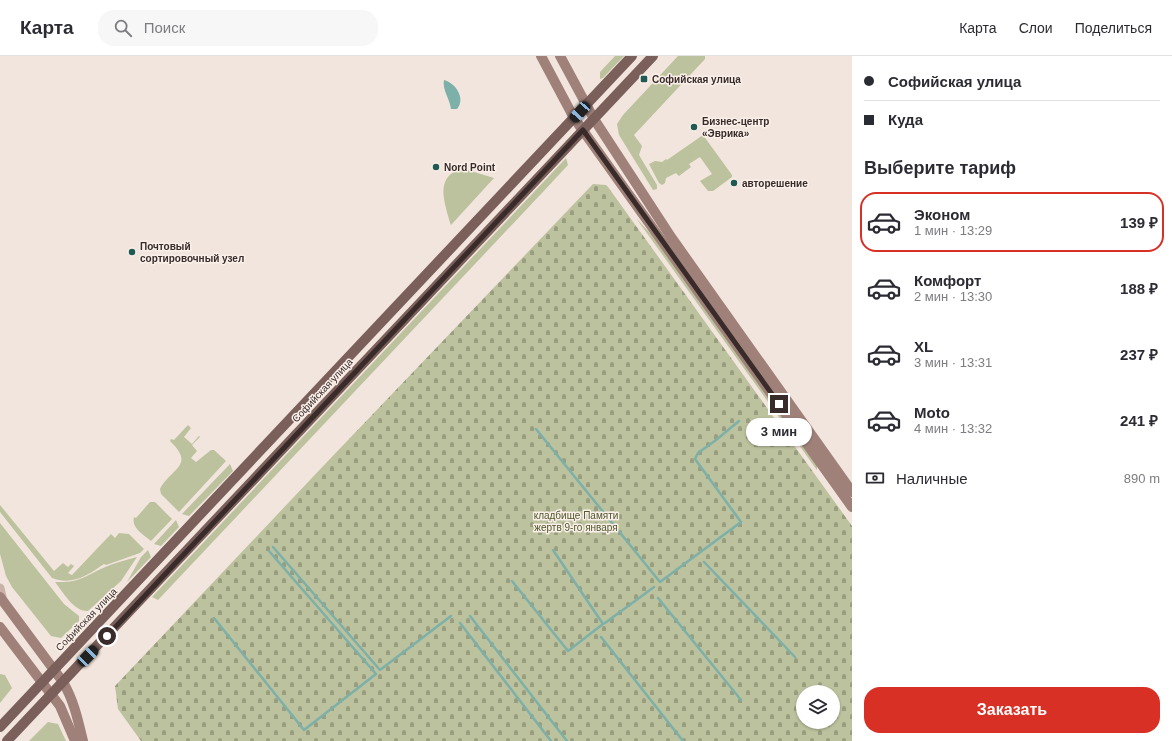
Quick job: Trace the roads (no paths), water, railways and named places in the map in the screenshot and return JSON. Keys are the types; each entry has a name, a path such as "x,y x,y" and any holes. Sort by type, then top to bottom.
{"main road":[{"path":"541,56 574,118 852,507"},
{"path":"560,56 594,119 671,237 852,492"},
{"name":"Софийская улица","path":"0,727 632,56"},
{"name":"Софийская улица","path":"7,741 653,56"},
{"path":"2,599 63,682 74,708 83,741"},
{"path":"0,627 52,694 68,721 75,741"}],"street":[{"path":"0,588 2,599"}],"water":[{"path":"444,80 456,88 460,96 460,105 457,109 451,109 444,87"}],"waterway":[{"path":"536,429 660,582 741,522 695,459 698,453 739,421"},
{"path":"273,547 380,670 451,616"},
{"path":"512,581 568,651 603,624 553,550"},
{"path":"214,618 304,730 376,674 269,551"},
{"path":"704,562 795,657"},
{"path":"605,623 654,587"},
{"path":"658,598 741,700"},
{"path":"470,616 567,741"},
{"path":"460,623 551,741"},
{"path":"601,637 683,741"}],"place":[{"name":"Софийская улица","path":"644,79"},
{"name":"Бизнес-центр «Эврика»","path":"694,127"},
{"name":"Nord Point","path":"436,167"},
{"name":"авторешение","path":"734,183"},
{"name":"Почтовый сортировочный узел","path":"132,252"}],"park label":[{"name":"кладбище Памяти жертв 9-го января","path":"576,520"}]}
